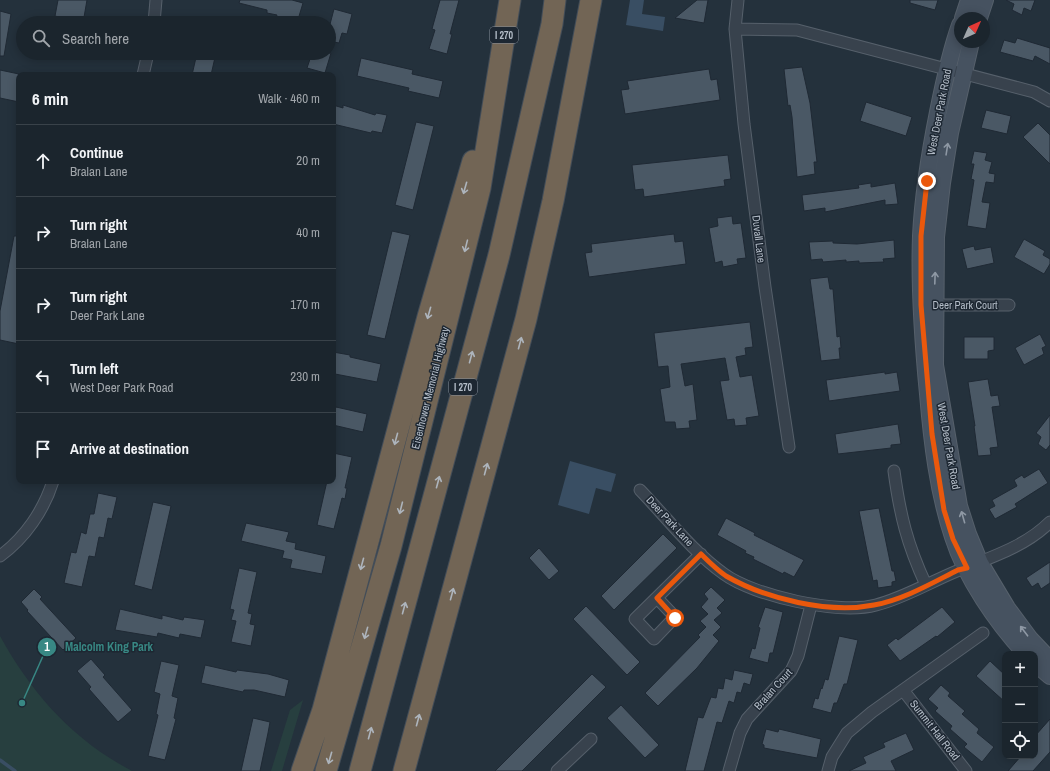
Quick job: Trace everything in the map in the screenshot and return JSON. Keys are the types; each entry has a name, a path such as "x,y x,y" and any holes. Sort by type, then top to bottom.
{"highway":[{"name":"Eisenhower Memorial Highway","path":"326,771 391,546 480,188 510,0"},
{"name":"I 270","path":"360,771 499,255 552,24 555,0"},
{"path":"404,771 526,319 553,201 590,0"},
{"path":"302,771 323,710 428,317 499,70"}],"street":[{"path":"155,16 156,0"},
{"name":"Duvall Lane","path":"738,0 735,29 744,124 789,447"},
{"path":"965,12 969,0"},
{"path":"981,12 985,0"},
{"path":"735,29 797,30 1034,92 1050,101"},
{"name":"West Deer Park Road","path":"954,45 947,69 935,130 925,196 921,236 928,305 935,365 947,439 959,506 968,534 974,566 994,617 1023,651"},
{"name":"West Deer Park Road","path":"928,305 942,183 950,133 970,48"},
{"path":"144,72 146,60"},
{"name":"Deer Park Court","path":"928,305 1009,305"},
{"path":"894,471 900,515 912,554 926,585"},
{"path":"0,556 25,533 36,518 44,504 52,484"},
{"name":"Deer Park Lane","path":"640,490 701,554 726,575 744,584 776,596 811,605 845,608 874,605 974,566 1024,541 1050,522"},
{"path":"657,598 701,554"},
{"name":"West Deer Park Road","path":"974,566 1030,639 1050,660"},
{"name":"Bralan Court","path":"729,771 740,732 747,719 790,670 798,656 811,605"},
{"name":"Summit Hall Road","path":"828,771 832,757 847,733 903,690 983,633"},
{"path":"1038,666 1050,676"},
{"name":"Summit Hall Road","path":"903,690 966,771"},
{"path":"557,771 591,739"}],"green space":[{"path":"0,636 26,677 56,714 91,745 132,771 0,771"},
{"path":"303,700 282,771 271,771 290,710"}],"water":[{"path":"630,0 644,0 642,14 665,17 663,31 626,25"},
{"path":"570,461 616,474 611,492 596,488 589,514 558,505"}],"building":[{"path":"58,0 87,0 84,16 55,16"},
{"path":"240,0 292,0 303,3 299,16 277,16 267,13 267,10 239,3"},
{"path":"440,0 459,0 450,34 452,34 447,54 429,49 435,30 432,29"},
{"path":"697,0 708,0 704,23 675,18"},
{"path":"910,0 938,0 935,10 910,3"},
{"path":"1006,0 1035,0 1031,11 1024,8 1022,15 1012,10 1014,4"},
{"path":"334,9 352,14 347,34 342,33 339,43 336,42 336,16 332,16"},
{"path":"0,11 11,14 4,56 0,56"},
{"path":"1017,38 1050,48 1050,64 1035,56 1033,61 1000,52 1004,40 1015,43"},
{"path":"361,58 413,70 412,74 443,81 439,98 408,91 409,88 357,76"},
{"path":"195,60 214,60 212,72 193,72"},
{"path":"310,60 329,60 325,72 307,68"},
{"path":"802,67 810,103 817,162 814,162 815,174 797,177 792,117 790,105 788,106 784,69"},
{"path":"709,69 711,80 717,79 720,100 625,114 621,90 629,89 627,81"},
{"path":"0,70 16,73 16,101 0,98"},
{"path":"866,102 912,117 906,136 860,121"},
{"path":"343,105 375,115 376,113 387,115 382,133 372,131 371,133 336,125 336,106 343,108"},
{"path":"986,110 1011,116 1007,134 981,128"},
{"path":"416,122 434,126 413,210 395,205"},
{"path":"1038,123 1050,135 1050,164 1023,137"},
{"path":"974,151 987,153 985,160 992,162 989,173 995,174 994,183 986,182 982,202 990,203 986,229 967,226 974,180 971,179 974,164 971,164"},
{"path":"728,155 731,179 724,180 725,186 644,197 643,189 635,190 632,165"},
{"path":"871,183 871,187 895,183 898,204 885,205 885,200 825,212 825,208 804,211 802,195 859,188 858,185"},
{"path":"732,216 733,224 741,223 746,258 737,259 738,264 723,267 722,261 715,263 709,228 718,226 717,218"},
{"path":"392,231 410,235 385,339 367,335"},
{"path":"674,234 675,242 683,241 686,264 589,277 585,253 592,252 591,244"},
{"path":"14,236 16,236 16,343 0,340 0,311"},
{"path":"1024,239 1045,251 1043,255 1050,259 1050,264 1044,274 1014,257"},
{"path":"894,240 895,258 883,259 884,262 859,263 859,261 846,262 846,260 823,262 822,259 811,260 809,242 833,241 833,243 857,244"},
{"path":"974,246 975,250 991,247 994,263 967,269 962,249"},
{"path":"828,277 830,289 833,289 837,337 840,336 841,348 839,348 840,359 821,361 810,279"},
{"path":"750,322 753,347 745,348 746,355 736,357 740,377 752,375 759,416 746,418 747,425 735,426 734,419 727,420 720,381 729,380 725,358 681,364 685,386 693,384 697,420 689,421 690,428 676,429 675,422 665,422 660,389 670,387 668,366 658,367 654,333"},
{"path":"1040,334 1046,346 1042,348 1044,354 1024,365 1015,348"},
{"path":"964,337 994,337 994,350 988,351 988,359 964,359"},
{"path":"336,353 381,364 377,382 336,374"},
{"path":"885,372 885,374 897,372 900,391 829,401 826,380"},
{"path":"988,379 991,396 998,395 1000,406 992,407 998,447 990,448 991,455 978,456 968,382"},
{"path":"336,407 367,414 363,432 336,426"},
{"path":"1050,415 1050,445 1046,450 1038,444 1041,437 1036,433"},
{"path":"898,424 901,444 891,445 891,448 838,454 835,434"},
{"path":"336,454 352,457 345,488 347,488 345,499 342,498 334,529 317,525 326,484 336,484"},
{"path":"1039,469 1048,483 1015,504 1017,507 995,519 989,509 995,506 992,500 1017,486 1014,480 1022,475 1024,478"},
{"path":"98,493 117,497 112,519 108,518 104,538 99,537 95,557 89,556 82,587 64,583 71,552 76,553 81,532 86,534 90,514 94,514"},
{"path":"153,502 171,506 152,590 134,585"},
{"path":"879,508 892,571 894,571 896,581 892,582 892,586 878,588 877,580 873,581 859,511"},
{"path":"726,518 755,533 754,535 804,560 794,577 784,572 783,574 753,559 754,557 745,553 746,551 717,535"},
{"path":"246,523 289,532 286,541 296,543 295,549 326,556 322,574 290,568 292,560 282,558 284,551 241,541"},
{"path":"663,534 677,548 614,610 601,596"},
{"path":"539,548 559,571 549,580 529,558"},
{"path":"1050,562 1050,583 1041,589 1038,583 1032,587 1026,578"},
{"path":"239,568 257,572 248,613 252,614 250,624 255,625 251,646 231,642 236,621 231,620 234,610 230,609"},
{"path":"711,587 725,600 717,608 722,613 714,620 721,627 713,635 719,641 697,668 658,706 645,693 700,637 698,635 706,627 700,621 708,614 701,607 708,599 704,594"},
{"path":"34,589 42,597 40,599 76,638 63,650 27,611 28,610 21,602"},
{"path":"586,606 640,662 627,675 573,619"},
{"path":"765,607 783,612 773,653 770,653 768,663 749,658 752,648 755,649 760,628 758,627"},
{"path":"942,607 955,622 937,637 936,636 900,661 887,645 896,638 898,640"},
{"path":"120,609 162,619 162,615 183,620 184,617 205,620 201,638 180,634 179,638 158,633 157,637 115,630"},
{"path":"839,636 858,640 847,684 844,684 837,703 834,703 831,713 812,708 815,698 818,699 825,679 828,680"},
{"path":"91,659 105,675 103,677 132,710 118,722 89,689 91,687 77,671"},
{"path":"161,661 179,665 172,696 178,698 174,718 176,719 165,760 148,756 158,715 156,714 160,694 154,692"},
{"path":"990,661 1002,672 1002,699 976,676"},
{"path":"205,665 236,672 237,670 268,674 289,680 285,697 254,690 244,690 243,692 201,683"},
{"path":"734,670 753,674 750,685 744,683 741,693 737,692 734,703 729,701 722,723 717,722 704,771 685,771 698,717 703,718 711,697 716,698 718,688 723,689 725,678 732,680"},
{"path":"592,674 606,687 522,771 495,771"},
{"path":"941,685 950,693 948,696 965,711 962,714 979,729 977,733 994,747 982,762 964,747 967,744 950,729 952,726 935,711 938,708 928,699"},
{"path":"621,705 659,745 645,758 607,718"},
{"path":"253,718 270,722 260,771 241,771"},
{"path":"1050,719 1050,752 1033,771 1008,771 1018,759 1038,759 1038,733"},
{"path":"766,729 778,732 779,729 821,739 817,758 764,748 764,745 762,744"},
{"path":"906,733 914,750 891,761 896,771 849,771 866,763 863,757 885,747 883,743"}],"waterway":[{"path":"0,760 15,771"}],"place":[{"name":"Malcolm King Park","path":"22,703"}],"route":[{"path":"675,618 657,598 701,554 711,564 726,575 744,584 776,596 811,605 845,608 874,605 900,597 958,570 967,568 953,539 944,510 932,434 921,305 921,236 927,181"}]}
